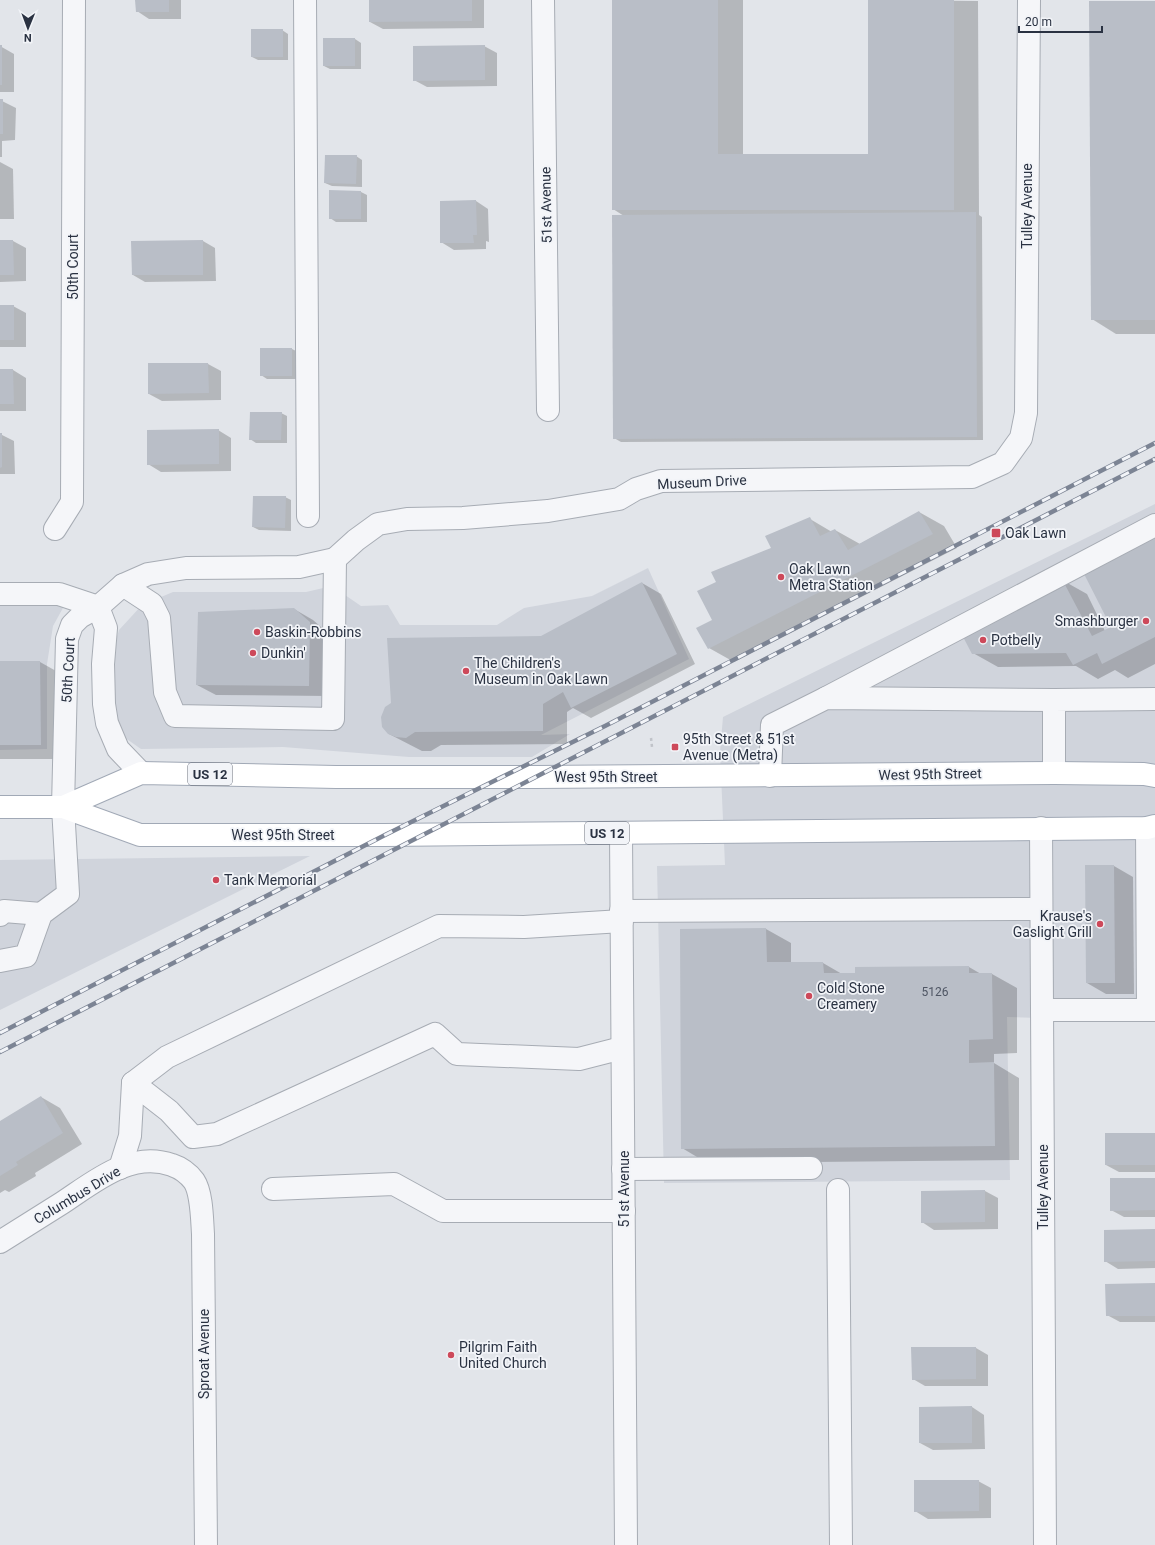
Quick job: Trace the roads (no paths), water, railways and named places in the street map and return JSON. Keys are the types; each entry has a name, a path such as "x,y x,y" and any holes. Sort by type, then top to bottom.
{"main road":[{"name":"West 95th Street","path":"63,806 140,773 336,777 770,776 1054,773 1144,774 1155,776"},
{"name":"West 95th Street","path":"0,807 63,806 140,835 621,833 1151,827"}],"street":[{"name":"50th Court","path":"55,529 72,502 74,0"},
{"path":"305,0 308,516"},
{"name":"51st Avenue","path":"543,0 548,410"},
{"name":"Tulley Avenue","path":"1026,413 1029,0"},
{"name":"Museum Drive","path":"336,559 356,540 378,524 407,519 463,518 548,511 619,499 636,489 661,481 972,477 1003,463 1021,438 1026,413"},
{"path":"770,776 772,725 1155,524"},
{"name":"50th Court","path":"41,914 68,894 63,806 67,639 72,626 80,617 98,607 123,586 148,574 186,568 299,567 336,559"},
{"path":"123,586 152,604 159,618 165,692 175,716 333,719 336,559"},
{"path":"0,594 59,594 98,607 106,628 103,684 107,723 118,749 140,773"},
{"path":"826,698 1054,700 1144,699 1155,687"},
{"path":"1054,700 1054,773"},
{"path":"1042,1010 1151,1010 1151,827"},
{"name":"Tulley Avenue","path":"1041,828 1044,1545"},
{"name":"51st Avenue","path":"621,833 626,1545"},
{"path":"120,1168 130,1136 133,1083 167,1057 439,926 524,927 622,916 1041,909"},
{"path":"0,915 4,911 41,914 26,956 0,960"},
{"path":"133,1083 169,1111 193,1137 217,1134 435,1034 457,1054 579,1059 622,1048"},
{"name":"Columbus Drive","path":"0,1242 100,1178 120,1168 141,1161 161,1161 182,1169"},
{"path":"624,1169 811,1168"},
{"name":"Sproat Avenue","path":"182,1169 194,1182 202,1208 206,1545"},
{"path":"274,1189 394,1184 443,1211 624,1211"},
{"path":"838,1190 841,1545"}],"railway":[{"path":"0,1033 385,835 605,726 1155,443"},
{"path":"0,1052 1155,459"}],"place":[{"name":"Oak Lawn","path":"996,533"},
{"name":"Oak Lawn Metra Station","path":"781,577"},
{"name":"Smashburger","path":"1146,621"},
{"name":"Baskin-Robbins","path":"257,632"},
{"name":"Potbelly","path":"983,640"},
{"name":"Dunkin'","path":"253,653"},
{"name":"The Children's Museum in Oak Lawn","path":"466,671"},
{"name":"95th Street & 51st Avenue (Metra)","path":"675,747"},
{"name":"Tank Memorial","path":"216,880"},
{"name":"Krause's Gaslight Grill","path":"1100,924"},
{"name":"Cold Stone Creamery","path":"809,996"},
{"name":"Pilgrim Faith United Church","path":"451,1355"}]}
